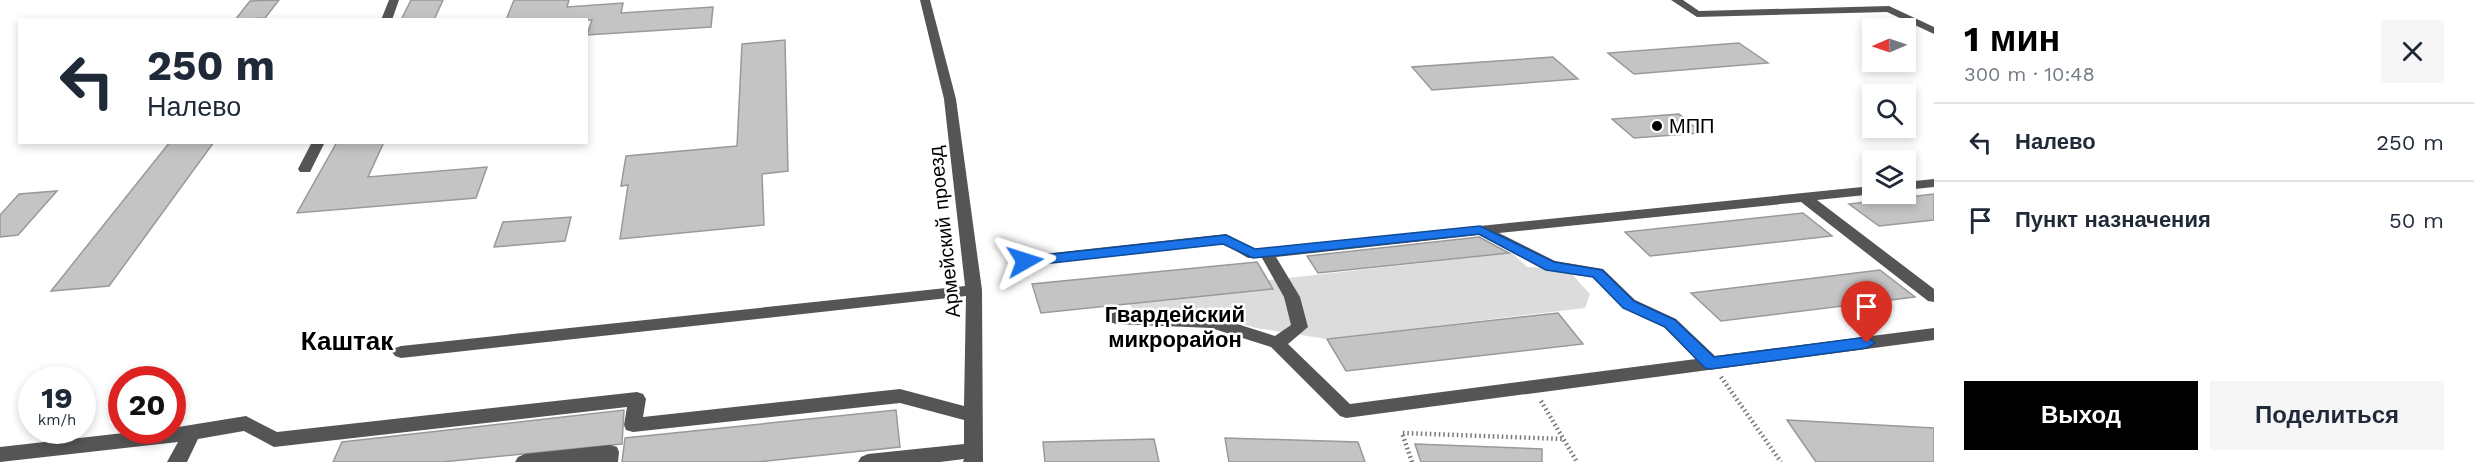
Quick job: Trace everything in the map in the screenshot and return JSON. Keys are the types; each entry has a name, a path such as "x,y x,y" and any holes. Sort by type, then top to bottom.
{"street":[{"path":"387,18 394,0"},
{"name":"Армейский проезд","path":"925,0 950,99 974,290 973,457"},
{"path":"1676,0 1698,14 1888,9 1934,31"},
{"path":"305,169 318,144"},
{"path":"1916,185 1934,183"},
{"path":"1025,261 1226,239 1253,254 1862,191"},
{"path":"1804,197 1934,297"},
{"path":"1480,230 1551,266 1597,273 1629,304 1670,323 1711,363"},
{"path":"1266,252 1292,297 1300,327 1277,343"},
{"path":"401,352 974,290"},
{"path":"1116,318 1212,322 1277,343 1346,411 1934,334"},
{"path":"0,455 192,433 246,423 274,440 637,399 633,425 900,396 974,416"},
{"path":"177,462 192,433"},
{"path":"525,462 610,452 608,462"},
{"path":"868,462 973,457"}],"path":[{"path":"1711,363 1781,462"},
{"path":"1532,387 1577,462"},
{"path":"1412,462 1402,434 1564,439"}],"shaded area":[{"path":"1512,253 1527,267 1567,269 1590,294 1585,308 1327,339 1256,328 1213,316 1135,313 1125,296"}],"building":[{"path":"279,0 265,18 237,18 250,1"},
{"path":"411,0 443,0 435,18 402,18"},
{"path":"514,0 569,0 567,7 623,3 621,13 713,7 711,27 588,35 592,20 588,18 507,18"},
{"path":"785,40 788,171 762,174 764,225 620,239 628,185 621,186 626,156 737,146 742,44"},
{"path":"1739,43 1768,63 1634,74 1608,53"},
{"path":"1553,57 1578,79 1432,90 1412,67"},
{"name":"МПП","path":"1679,114 1702,133 1634,138 1612,119"},
{"path":"168,144 213,144 109,286 51,291"},
{"path":"336,144 383,144 368,177 487,167 476,198 297,213"},
{"path":"57,191 18,235 0,237 0,215 19,194"},
{"path":"1934,194 1934,220 1879,226 1849,204 1916,204 1916,196"},
{"path":"1803,213 1832,236 1650,256 1625,232"},
{"path":"571,217 565,241 494,247 503,222"},
{"path":"1479,237 1509,253 1318,273 1307,256"},
{"path":"1257,262 1273,289 1041,313 1032,284"},
{"path":"1880,270 1915,297 1721,321 1691,293"},
{"path":"1558,313 1583,344 1346,371 1327,339"},
{"path":"624,410 622,444 442,462 333,462 342,442"},
{"path":"896,410 900,447 757,462 622,462 625,438"},
{"path":"1787,420 1934,428 1934,462 1816,462"},
{"path":"1225,438 1358,442 1365,462 1229,462"},
{"path":"1154,439 1159,462 1045,462 1043,442"},
{"path":"1415,444 1542,449 1542,462 1421,462"}],"place":[{"name":"МПП","path":"1657,126"}],"district":[{"name":"Гвардейский микрорайон","path":"1175,326"},
{"name":"Каштак","path":"347,341"}],"route":[{"path":"1025,261 1226,239 1253,254 1480,230 1551,266 1597,273 1629,304 1670,323 1711,363 1867,343"}]}
